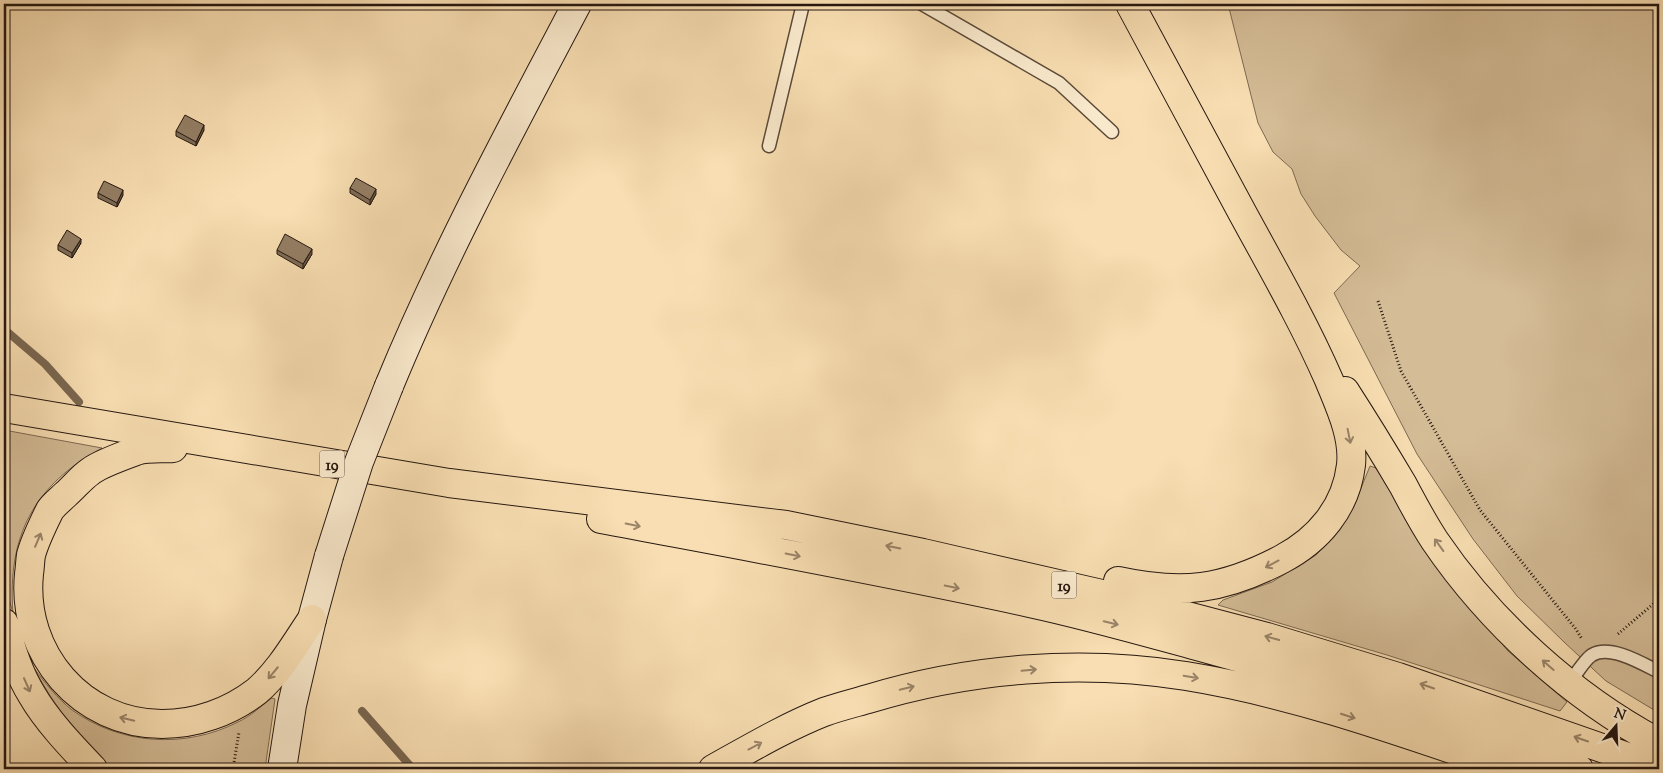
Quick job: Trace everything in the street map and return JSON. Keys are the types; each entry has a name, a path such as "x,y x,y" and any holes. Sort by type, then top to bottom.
{"main road":[{"path":"282,769 292,705 329,556 360,462 389,386 442,267 515,122 578,4"},
{"path":"923,553 1041,564 1138,585 1172,590 1203,587 1254,574 1289,555 1316,535 1331,518 1344,497 1351,465 1350,438 1341,407 1312,342 1130,4"},
{"path":"1312,342 1373,433 1435,541 1485,606 1569,684 1607,711 1659,743"},
{"name":"19","path":"4,408 449,483 786,525 923,553 1115,597 1267,637 1398,677 1659,768"},
{"path":"215,445 138,450 91,470 51,509 31,555 28,588 30,616 39,643 53,668 72,689 95,706 121,718 149,724 177,724 205,719 233,706 256,691 273,675 312,619"},
{"name":"19","path":"449,483 596,518 813,559 1032,604 1116,624 1264,664 1411,710 1579,769"},
{"path":"4,623 14,655 31,694 69,743 93,769"},
{"path":"713,769 757,744 824,712 890,692 931,682 980,674 1054,668 1131,669 1185,676 1246,688 1322,707 1510,769"}],"lane":[{"path":"769,146 803,4"},
{"path":"922,4 1059,83 1112,132"},
{"path":"1569,684 1592,655 1606,651 1628,657 1659,672"}],"path":[{"path":"1378,301 1401,371 1480,510 1575,628 1592,655"},
{"path":"1606,651 1615,637 1659,599"},
{"path":"233,769 239,731"}],"shaded area":[{"path":"1228,4 1659,4 1659,713 1606,681 1517,596 1473,539 1417,454 1334,293 1360,266 1341,250 1315,216 1301,194 1292,169 1273,152 1258,123"},
{"path":"4,430 102,448 78,463 59,479 42,496 30,516 21,537 15,560 12,585 13,613 4,582"},
{"path":"1370,466 1376,468 1456,589 1508,651 1567,702 1560,711 1387,655 1218,605 1223,600 1272,582 1316,555 1333,536 1353,508"},
{"path":"34,668 61,700 72,710 91,722 132,736 154,739 175,739 218,731 243,720 272,698 275,699 265,769 112,769 68,722"}],"building":[{"path":"185,115 204,125 196,142 176,131"},
{"path":"356,178 376,189 370,200 350,188"},
{"path":"104,181 123,190 117,203 98,193"},
{"path":"67,230 81,239 72,253 58,245"},
{"path":"285,234 312,249 303,264 277,250"}],"waterway":[{"path":"4,329 45,364 79,402"},
{"path":"362,711 413,769"}]}
